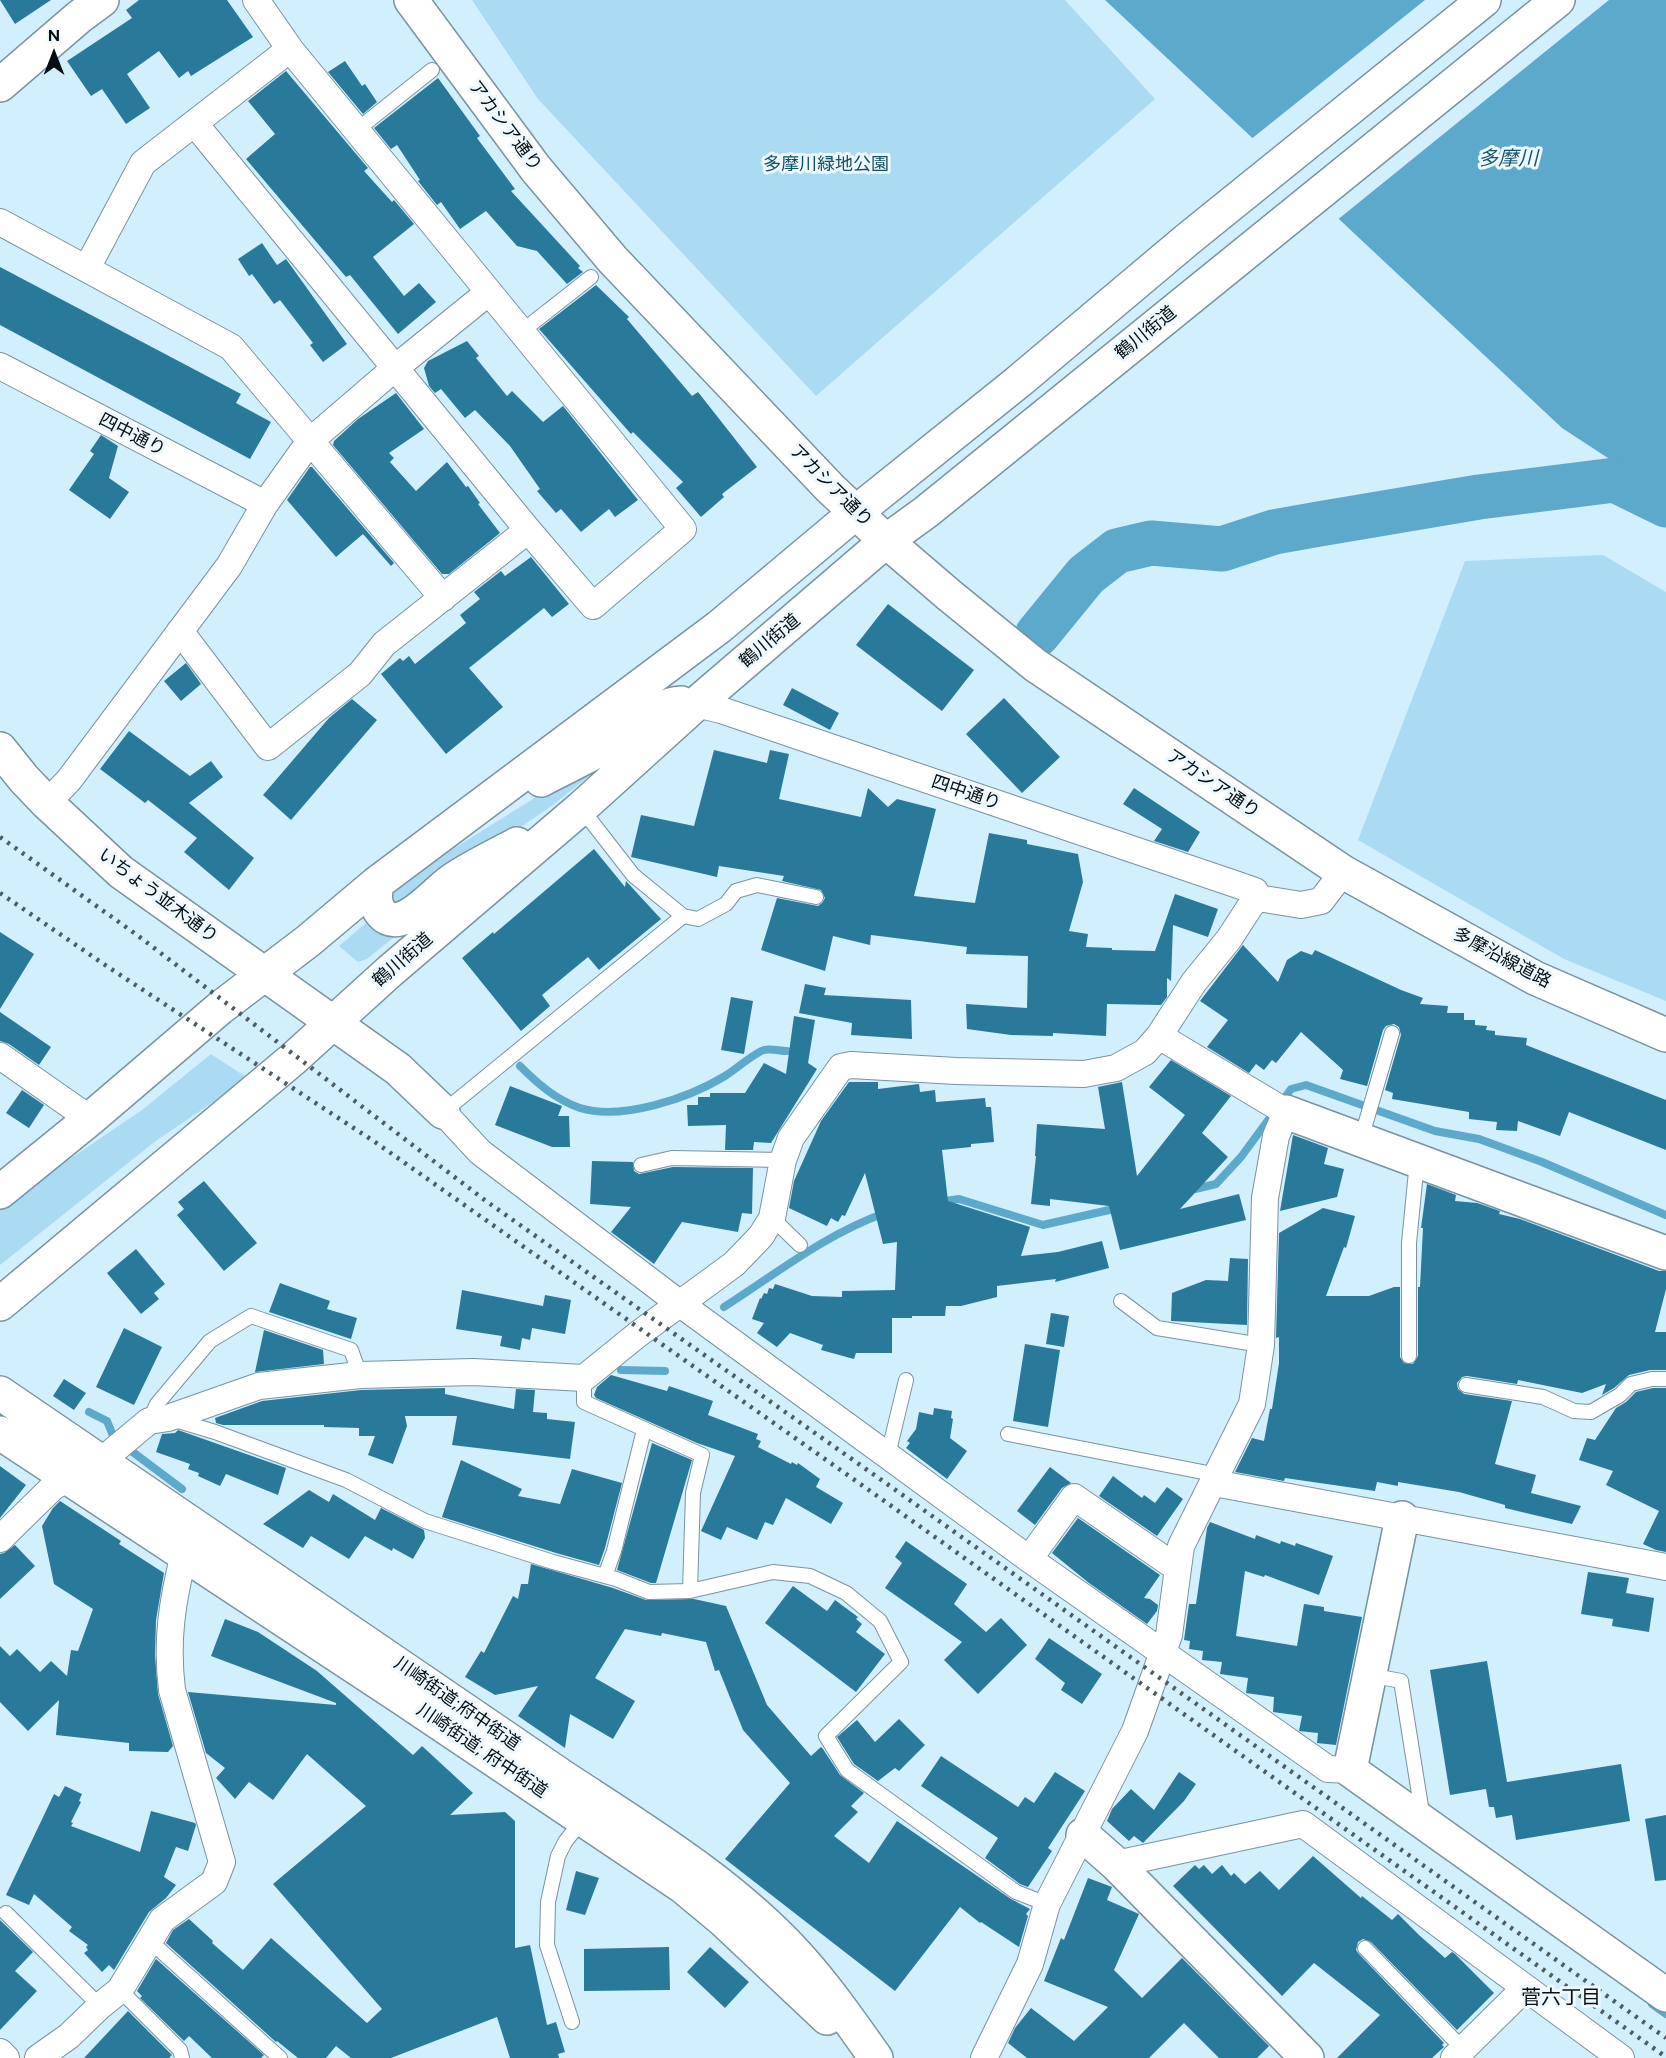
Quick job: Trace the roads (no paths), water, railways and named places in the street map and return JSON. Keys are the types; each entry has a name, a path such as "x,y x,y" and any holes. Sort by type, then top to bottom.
{"main road":[{"path":"0,85 102,0"},
{"name":"アカシア通り","path":"411,0 536,169 613,260 855,513 1035,665 1343,872"},
{"path":"0,1192 220,1008 377,883 719,627 855,513 1027,375 1188,239 1484,0"},
{"name":"鶴川街道","path":"0,1304 293,1059 390,971 581,808 696,704 886,541 926,512 1558,0"},
{"path":"454,825 615,742 664,707 673,703 696,704"},
{"name":"いちょう並木通り","path":"0,749 47,803 121,872 398,1069 443,1112"},
{"path":"377,883 376,896 380,913 397,921 417,909 451,881 581,808"},
{"name":"多摩沿線道路","path":"1343,872 1535,978 1666,1035"},
{"path":"1280,1109 1364,1129 1418,1161 1666,1253"},
{"name":"川崎街道;府中街道","path":"0,1393 133,1436 563,1778 658,1840 744,1904 798,1956 829,1992 876,2058"},
{"path":"0,1433 68,1478"},
{"name":"川崎街道; 府中街道","path":"68,1478 682,1886 723,1920 870,2058"},
{"path":"1402,1518 1350,1770 1666,1995"},
{"path":"1083,1835 1116,1864 1307,2058"}],"street":[{"path":"195,124 593,606 683,529 358,129 290,49 256,0"},
{"path":"87,268 143,163 290,49"},
{"path":"0,222 231,347 443,598"},
{"path":"47,803 69,780 229,566 265,504 309,441 489,292"},
{"name":"四中通り","path":"0,366 265,504"},
{"path":"180,631 268,747 360,674 384,644 528,530"},
{"name":"四中通り","path":"696,704 732,714 1235,884 1255,891 1268,899"},
{"path":"133,1436 259,1386 360,1375 473,1372 584,1378 679,1303 734,1264 761,1236 772,1218 783,1160 791,1138 841,1067 851,1065 956,1071 1084,1074 1116,1068 1146,1052 1194,982 1268,899 1301,905 1321,901 1343,872"},
{"path":"984,2058 1030,1964 1047,1904 1135,1731 1169,1635 1181,1546 1252,1404 1260,1345 1265,1198 1280,1109 1159,1036"},
{"path":"0,1056 90,1119"},
{"path":"443,1112 480,1152 679,1303 1029,1559 1328,1769 1350,1770"},
{"path":"0,1539 53,1487 68,1478"},
{"path":"1216,1479 1402,1518 1666,1567"},
{"path":"1029,1559 1074,1497 1177,1568"},
{"path":"38,2058 69,2036 120,1990 162,1920 214,1882 222,1862 171,1681 169,1637 184,1554"},
{"path":"1116,1864 1303,1824 1524,1989 1621,2058"},
{"path":"1458,2054 1524,1989"},
{"path":"0,2052 6,2058"}],"lane":[{"path":"358,129 432,70"},
{"path":"521,332 591,277"},
{"path":"581,808 633,874 683,916 699,919 726,904 736,891 757,885 816,897"},
{"path":"443,1112 683,916"},
{"path":"1364,1129 1392,1034"},
{"path":"642,1165 672,1158 783,1160"},
{"path":"1409,1356 1409,1243 1418,1161"},
{"path":"772,1218 800,1245"},
{"path":"1121,1301 1157,1328 1260,1345"},
{"path":"133,1436 210,1341 251,1316 351,1350 360,1375"},
{"path":"584,1378 585,1402 702,1455 693,1493 690,1590"},
{"path":"1466,1385 1543,1397 1574,1411 1591,1412 1620,1395 1631,1384 1652,1378 1666,1378"},
{"path":"888,1455 906,1380"},
{"path":"605,1576 614,1551 644,1430"},
{"path":"133,1436 215,1432 346,1480 425,1521 553,1562 605,1576 649,1592 690,1590 773,1572 810,1576 846,1593 880,1621 901,1662 826,1736 847,1770 1016,1892 1047,1904"},
{"path":"1008,1434 1216,1479"},
{"path":"1370,1675 1401,1681 1424,1823"},
{"path":"572,2022 547,1945 548,1902 558,1856 565,1842 583,1819"},
{"path":"6,1913 100,2006"},
{"path":"150,1941 280,2058"},
{"path":"1365,1948 1458,2054"},
{"path":"120,1990 180,2050 182,2058"}],"water":[{"name":"多摩川","path":"1105,0 1666,0 1666,496 1562,428"}],"waterway":[{"path":"1037,635 1086,575 1117,551 1151,543 1222,549 1274,532 1319,524 1479,497 1615,480 1666,505"},
{"path":"520,1066 547,1090 571,1105 597,1111 615,1112 655,1105 693,1092 725,1076 764,1050 787,1051"},
{"path":"1191,1190 1216,1184 1241,1157 1291,1089 1306,1085 1435,1131 1479,1139 1542,1162 1666,1215"},
{"path":"938,1202 959,1199 1043,1225 1118,1208"},
{"path":"724,1307 822,1243 885,1213"},
{"path":"621,1370 665,1371"},
{"path":"89,1412 107,1421 114,1438 182,1489"},
{"path":"1652,2004 1666,2014"}],"railway":[{"path":"0,837 137,935 486,1201 1666,2038"},
{"path":"0,893 108,967 375,1142 1666,2057"}],"district":[{"name":"菅六丁目","path":"1561,1998"}],"park label":[{"name":"多摩川緑地公園","path":"826,165"}]}
